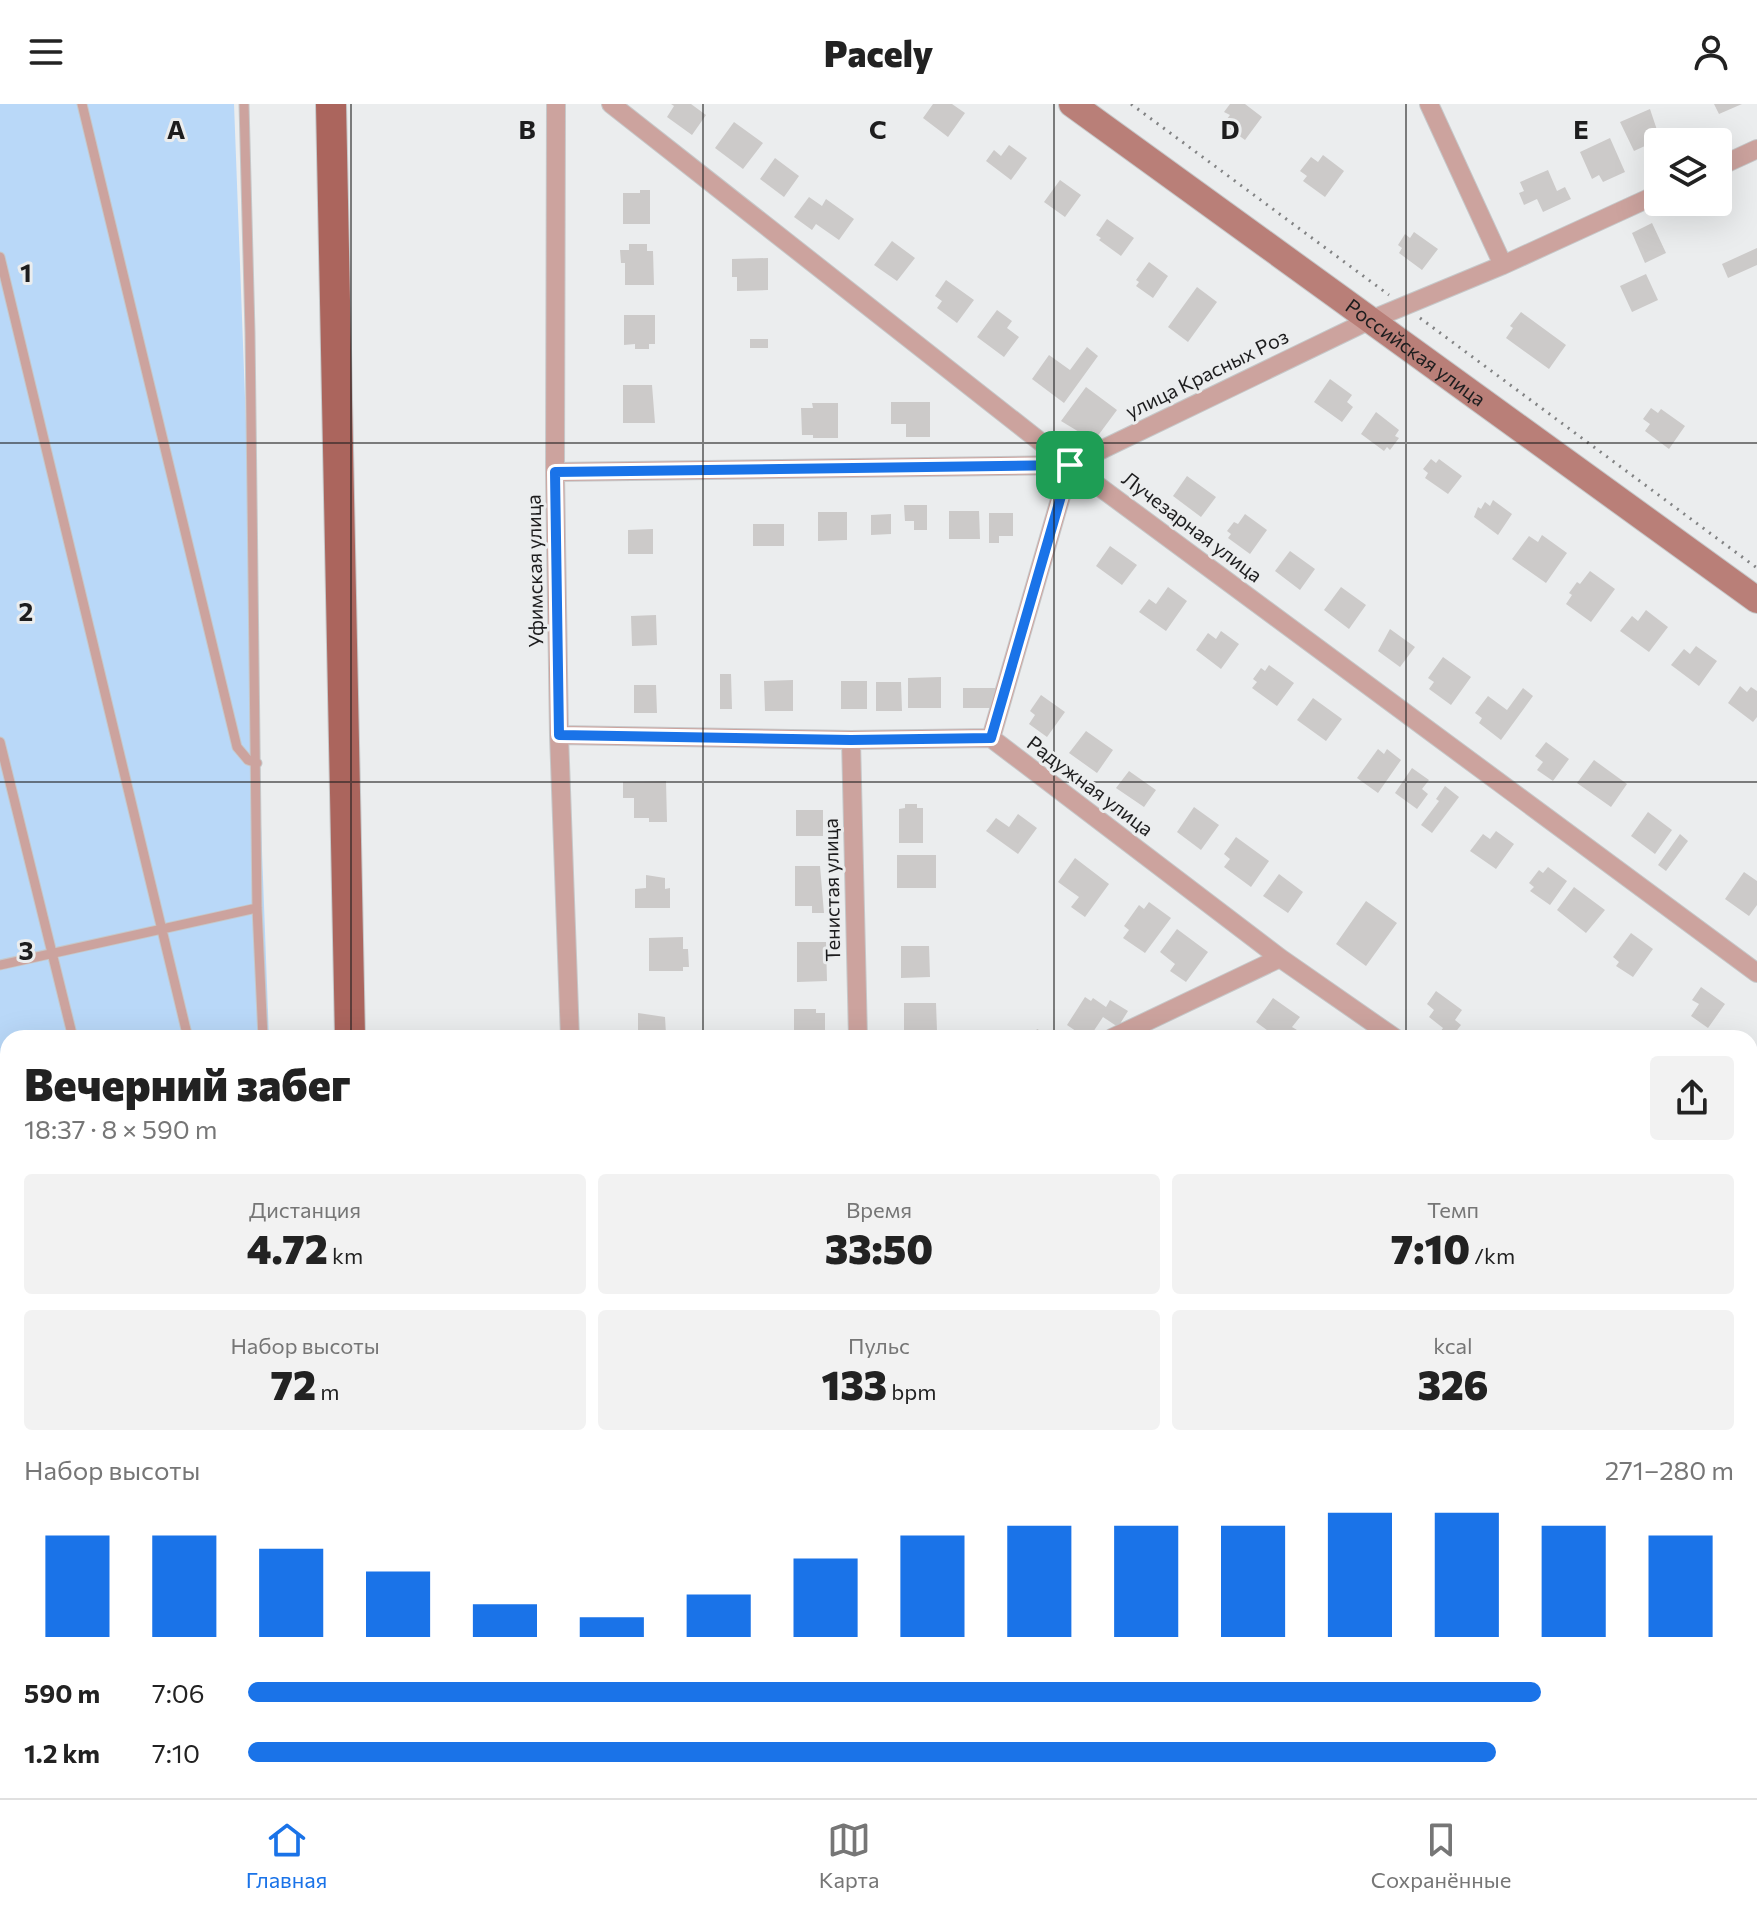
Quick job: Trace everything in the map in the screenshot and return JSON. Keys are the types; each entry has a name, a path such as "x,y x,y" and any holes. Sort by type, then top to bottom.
{"main road":[{"path":"331,104 350,1030"},
{"name":"Российская улица","path":"1072,104 1757,600"}],"street":[{"name":"Уфимская улица","path":"556,104 555,472 559,735 570,1030"},
{"name":"Лучезарная улица","path":"611,104 1070,465 1757,973"},
{"path":"1429,104 1503,265"},
{"path":"1732,161 1757,149"},
{"name":"улица Красных Роз","path":"555,472 1070,465 1368,321 1503,265 1644,200"},
{"path":"559,735 851,740 991,738 1070,465"},
{"name":"Радужная улица","path":"991,738 1280,958 1384,1030"},
{"name":"Тенистая улица","path":"851,740 858,1030"},
{"path":"1129,1030 1280,958"}],"lane":[{"path":"82,104 237,747 248,760 257,763"},
{"path":"244,104 257,908 263,1030"},
{"path":"0,257 186,1030"},
{"path":"0,742 71,1030"},
{"path":"0,965 257,908"}],"path":[{"path":"1131,104 1757,568"}],"shaded area":[{"path":"0,104 234,104 269,1030 0,1030"}],"building":[{"path":"671,104 691,104 706,115 692,135 667,117 674,106"},
{"path":"933,104 952,104 965,113 948,137 923,118"},
{"path":"1230,104 1245,104 1262,117 1245,140 1223,124 1230,115 1224,112"},
{"path":"1714,104 1742,104 1719,114"},
{"path":"1650,109 1656,128 1644,128 1644,146 1634,151 1620,122"},
{"path":"734,122 763,143 743,169 715,148"},
{"path":"1610,138 1625,172 1603,182 1599,175 1592,179 1580,152"},
{"path":"1009,145 1027,158 1011,180 986,161 994,150 1001,156"},
{"path":"1323,155 1344,171 1325,197 1303,181 1307,176 1300,171 1311,157 1318,162"},
{"path":"775,158 799,176 784,197 760,179"},
{"path":"1548,170 1557,191 1565,187 1571,199 1543,212 1537,199 1524,205 1519,193 1524,191 1520,182"},
{"path":"1060,180 1081,195 1065,217 1044,202"},
{"path":"640,190 650,190 650,224 623,224 623,193 640,193"},
{"path":"809,197 822,206 826,199 854,219 839,240 816,224 812,230 794,217"},
{"path":"1107,219 1134,238 1121,256 1096,235"},
{"path":"1652,223 1666,253 1645,263 1632,233"},
{"path":"1414,232 1438,249 1422,270 1399,253 1402,248 1398,245 1405,234 1410,238"},
{"path":"892,241 915,258 897,281 874,265"},
{"path":"629,244 647,244 647,251 653,251 654,285 625,285 625,263 621,263 620,250 629,250"},
{"path":"1757,248 1757,265 1728,278 1722,264"},
{"path":"768,258 768,290 737,291 737,277 732,277 732,259"},
{"path":"1149,262 1168,276 1153,298 1136,286 1139,282 1136,280"},
{"path":"1646,274 1658,300 1632,312 1620,286"},
{"path":"946,280 974,300 957,323 937,308 942,301 935,296"},
{"path":"1197,287 1217,302 1188,342 1168,327"},
{"path":"997,310 1012,321 1007,328 1019,337 1004,357 977,337"},
{"path":"1521,312 1566,345 1549,369 1506,338 1513,328 1510,326"},
{"path":"624,315 655,315 655,344 649,344 649,349 635,349 635,344 624,345"},
{"path":"750,339 768,339 768,348 750,348"},
{"path":"1087,347 1098,356 1064,403 1032,379 1049,355 1070,370"},
{"path":"1330,379 1352,395 1347,402 1353,407 1342,422 1314,402"},
{"path":"623,385 652,385 655,423 623,423"},
{"path":"1086,387 1117,410 1094,441 1061,421"},
{"path":"891,402 930,402 930,437 906,437 906,424 891,424"},
{"path":"812,403 838,403 838,438 802,435 801,408 813,408"},
{"path":"1651,408 1658,413 1661,409 1685,426 1669,449 1645,431 1650,424 1643,419"},
{"path":"1376,412 1399,430 1395,436 1399,438 1390,450 1387,447 1384,451 1361,434"},
{"path":"1431,459 1436,463 1439,459 1462,476 1448,494 1425,478 1428,473 1423,469"},
{"path":"1187,476 1216,497 1201,517 1173,496"},
{"path":"1493,500 1512,514 1498,535 1474,517 1478,507 1481,509 1485,502 1490,506"},
{"path":"904,505 927,505 927,530 914,530 914,521 905,521"},
{"path":"949,511 979,511 980,539 949,539"},
{"path":"818,512 847,512 847,540 818,541"},
{"path":"989,513 1013,513 1013,536 999,536 999,543 989,543"},
{"path":"891,514 891,534 871,535 871,515"},
{"path":"1245,514 1267,530 1250,554 1228,538 1231,534 1227,531 1234,522 1238,524"},
{"path":"753,524 784,524 784,546 753,546"},
{"path":"653,529 653,554 628,554 628,530"},
{"path":"1542,535 1567,553 1546,583 1512,559 1529,536 1538,542"},
{"path":"1110,546 1137,565 1122,585 1096,566"},
{"path":"1290,551 1315,569 1300,590 1275,571"},
{"path":"1590,571 1615,589 1591,622 1566,604 1577,582 1580,584"},
{"path":"1168,587 1187,601 1166,631 1139,612 1149,599 1156,604"},
{"path":"1341,587 1366,605 1349,629 1324,610"},
{"path":"1646,610 1668,627 1649,652 1620,631 1632,616 1638,621"},
{"path":"656,615 657,645 632,646 631,616"},
{"path":"1390,629 1415,647 1400,667 1378,651"},
{"path":"1221,631 1239,644 1221,669 1196,650 1208,633 1216,639"},
{"path":"1696,646 1717,661 1699,686 1671,665 1684,649 1690,654"},
{"path":"1443,657 1471,677 1451,705 1429,689 1434,682 1428,678"},
{"path":"1269,665 1294,683 1277,706 1252,688 1257,682 1253,679 1261,668 1265,671"},
{"path":"720,674 731,674 732,709 720,709"},
{"path":"941,677 941,708 908,708 908,678"},
{"path":"793,680 793,711 765,711 764,681"},
{"path":"841,681 867,681 867,709 841,709"},
{"path":"876,682 901,682 902,711 876,711"},
{"path":"634,685 656,685 657,713 634,713"},
{"path":"1740,686 1747,692 1751,687 1757,691 1757,717 1753,722 1728,703"},
{"path":"963,688 997,688 997,708 963,708"},
{"path":"1523,688 1533,696 1501,740 1479,723 1482,718 1475,713 1488,696 1507,710"},
{"path":"1041,695 1065,712 1047,737 1029,724 1035,715 1030,711"},
{"path":"1313,698 1342,719 1326,741 1297,720"},
{"path":"1086,731 1113,750 1097,773 1069,753"},
{"path":"1546,742 1569,759 1553,781 1537,770 1543,762 1535,756"},
{"path":"1378,749 1384,754 1387,749 1401,760 1378,793 1357,778"},
{"path":"1594,760 1627,784 1611,807 1577,783"},
{"path":"1412,768 1429,780 1422,789 1428,794 1417,809 1395,793"},
{"path":"1129,771 1156,790 1144,807 1116,788"},
{"path":"666,781 667,822 634,818 634,798 623,798 623,782"},
{"path":"1445,786 1459,797 1432,833 1421,825 1439,801 1436,799"},
{"path":"905,804 917,804 917,808 923,808 923,843 899,843 899,809 905,808"},
{"path":"1194,807 1219,825 1201,850 1177,832"},
{"path":"796,810 823,810 823,836 796,836"},
{"path":"1648,812 1672,830 1655,854 1631,836"},
{"path":"1018,814 1037,828 1018,854 986,831 996,818 1009,827"},
{"path":"1496,831 1514,844 1496,869 1470,851 1483,834 1490,839"},
{"path":"1680,834 1688,841 1666,871 1658,865"},
{"path":"1236,837 1269,861 1251,887 1224,867 1230,859 1224,854"},
{"path":"897,855 936,855 936,888 897,888"},
{"path":"1075,858 1109,884 1085,917 1071,907 1079,897 1058,882"},
{"path":"795,866 820,866 824,913 812,913 812,906 795,906"},
{"path":"1548,867 1567,881 1550,905 1530,891 1534,887 1529,883 1539,870 1543,873"},
{"path":"1744,872 1757,881 1757,905 1749,916 1725,899"},
{"path":"1279,874 1303,892 1288,913 1263,896"},
{"path":"646,875 665,878 665,889 670,888 670,908 635,908 635,889 646,888"},
{"path":"1574,887 1605,910 1586,933 1557,910"},
{"path":"1366,901 1397,923 1366,966 1336,944"},
{"path":"1149,902 1171,918 1145,953 1123,938 1129,930 1124,926 1139,905 1144,909"},
{"path":"1177,929 1208,952 1186,982 1170,971 1175,964 1160,952"},
{"path":"1631,933 1653,949 1633,977 1616,966 1619,962 1613,957"},
{"path":"683,937 683,949 688,949 689,967 683,967 683,971 649,971 649,938"},
{"path":"797,942 826,942 827,981 797,982"},
{"path":"901,946 929,946 930,977 901,978"},
{"path":"1701,987 1725,1004 1708,1028 1691,1016 1699,1004 1692,1000"},
{"path":"1436,991 1462,1010 1455,1020 1461,1025 1457,1030 1442,1030 1429,1017 1434,1010 1427,1004"},
{"path":"1085,997 1091,1001 1093,998 1106,1007 1110,1000 1128,1011 1118,1027 1103,1017 1094,1030 1074,1030 1067,1025"},
{"path":"1273,998 1300,1017 1292,1027 1297,1030 1267,1030 1256,1022"},
{"path":"904,1003 936,1003 937,1030 904,1030"},
{"path":"794,1009 816,1009 816,1013 825,1013 825,1030 794,1030"},
{"path":"638,1013 665,1017 666,1030 638,1030"}],"route":[{"path":"1070,465 991,738 851,740 559,735 555,472 1070,465"}]}
